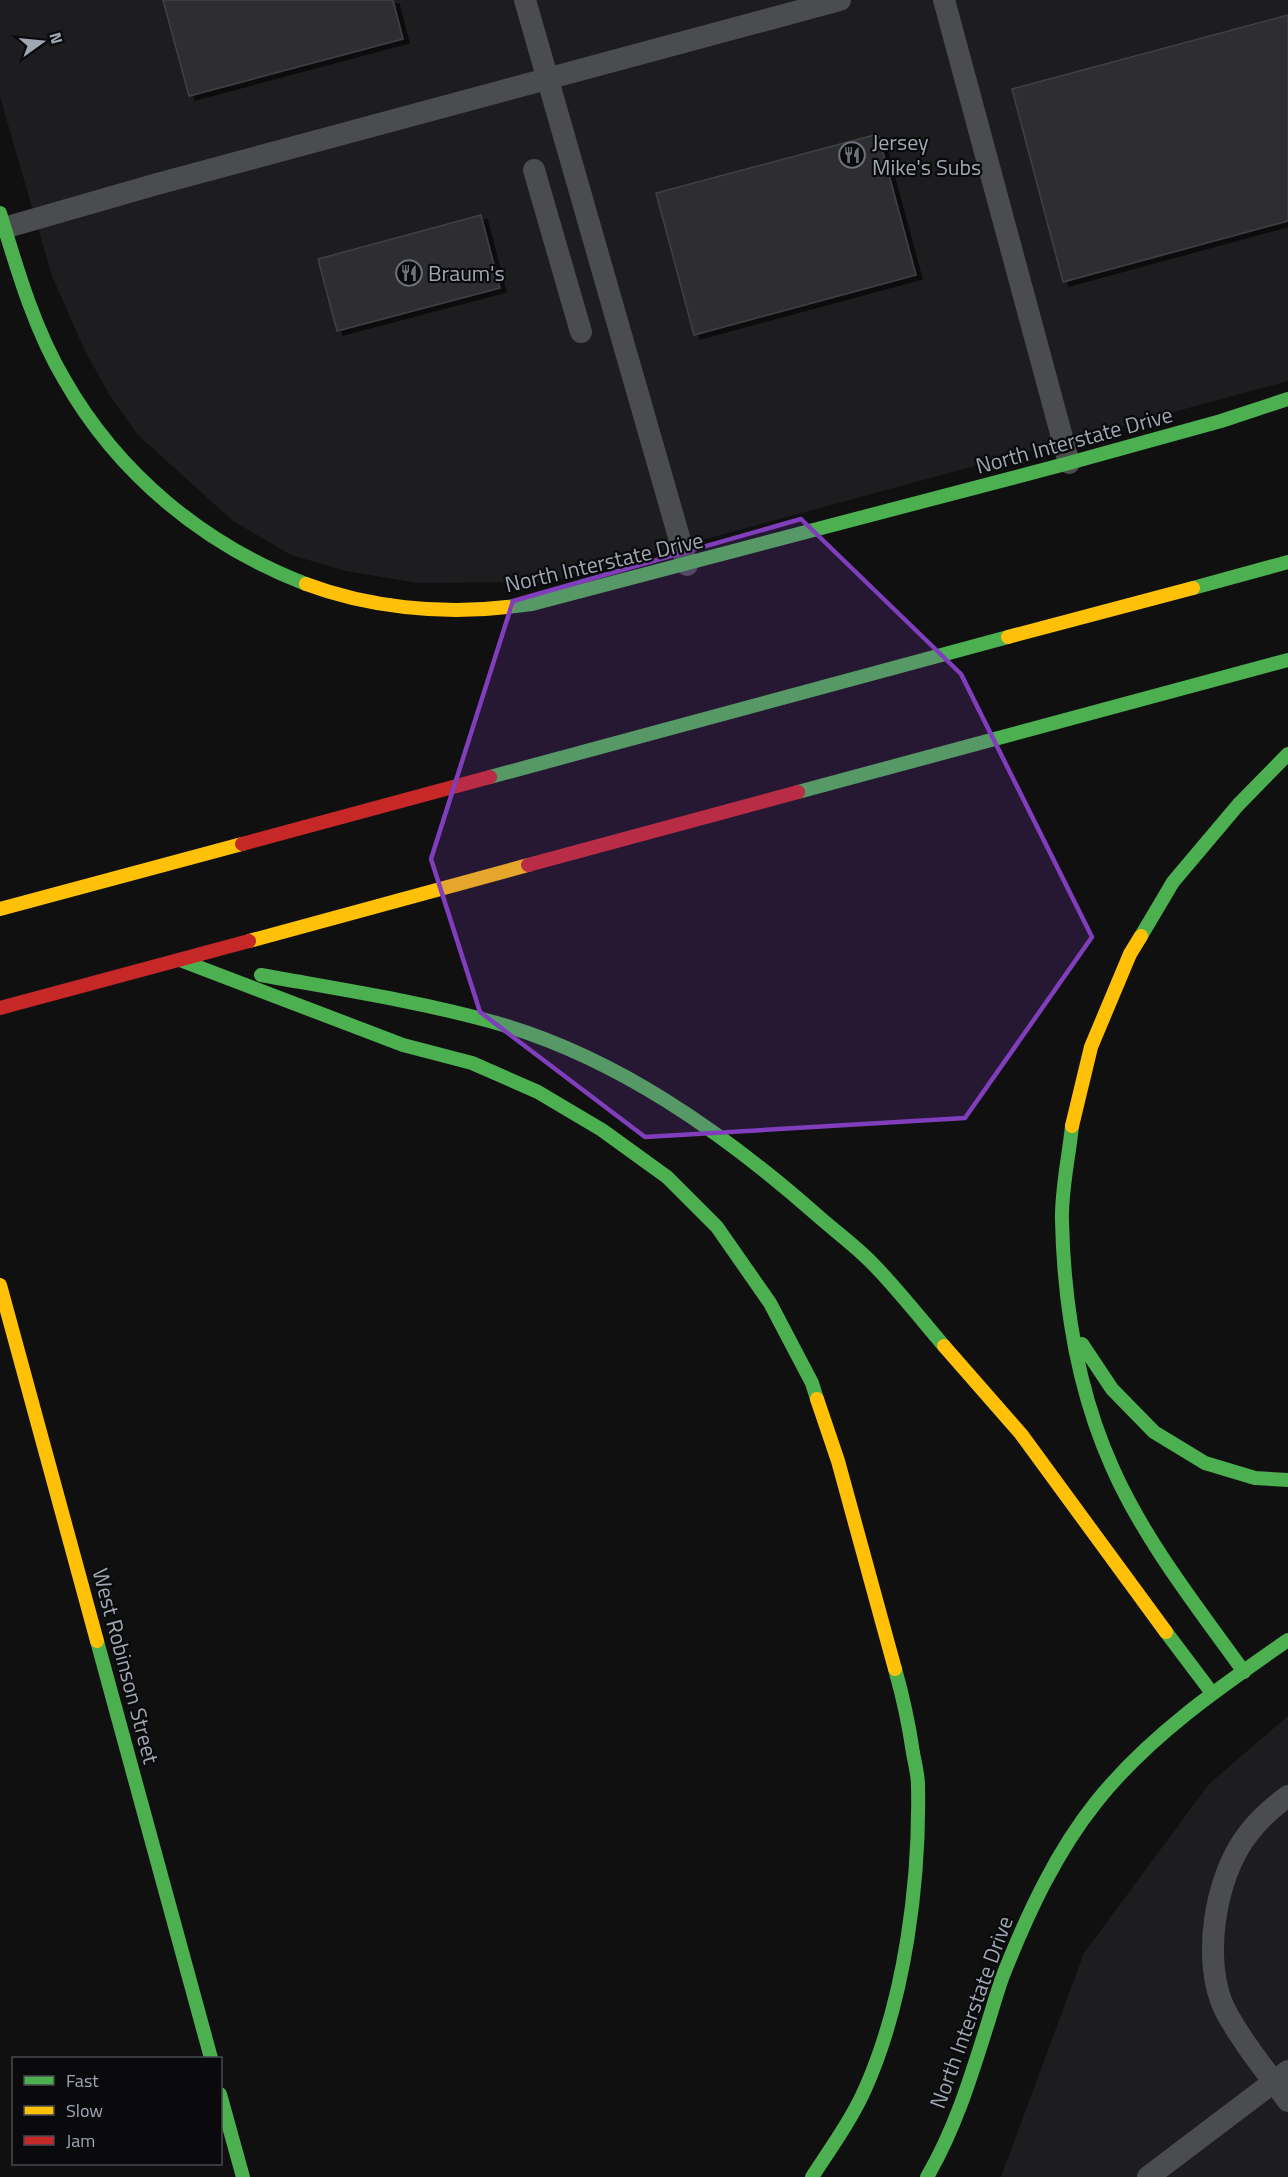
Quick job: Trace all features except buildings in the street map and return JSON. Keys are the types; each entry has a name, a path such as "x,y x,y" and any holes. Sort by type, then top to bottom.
{"main road":[{"name":"North Interstate Drive","path":"2,221 45,341 64,380 93,425 124,463 161,500 213,539 263,566 309,585 363,600 424,607 481,610 532,604 1069,463 1221,421 1288,399"},
{"path":"0,909 1288,562"},
{"path":"0,1008 1288,660"},
{"path":"1244,1672 1156,1548 1113,1470 1087,1401 1070,1325 1062,1219 1073,1115 1091,1047 1130,954 1173,882 1238,805 1288,754"},
{"path":"180,960 410,1002 494,1022 569,1049 634,1082 711,1130 779,1181 870,1261 1021,1434 1112,1561 1212,1693"},
{"path":"180,960 403,1045 472,1063 538,1092 602,1130 667,1177 717,1227 770,1303 812,1383 838,1461 906,1709 918,1783 916,1852 909,1933 885,2039 865,2089 812,2177"},
{"name":"West Robinson Street","path":"2,1291 211,2057"},
{"path":"1070,1325 1112,1389 1154,1432 1205,1463 1255,1478 1288,1480"},
{"name":"North Interstate Drive","path":"927,2177 944,2148 978,2054 1003,1975 1034,1903 1065,1848 1097,1801 1147,1748 1212,1693 1288,1640"},
{"path":"222,2101 243,2177"}],"lane":[{"path":"525,0 687,565"},
{"path":"2,221 840,0"},
{"path":"944,0 1069,463"},
{"path":"534,170 581,332"},
{"path":"1288,1796 1268,1811 1247,1834 1235,1856 1220,1894 1213,1934 1214,1969 1224,2008 1249,2048 1281,2076 1288,2101"},
{"path":"1148,2177 1173,2170 1281,2076"}],"highlighted area":[{"path":"801,519 961,674 1092,937 965,1118 645,1137 480,1012 431,859 513,601"}],"shaded area":[{"path":"0,0 1288,0 1288,381 547,582 418,583 346,571 291,555 233,521 138,435 109,394 85,351 52,276 0,97"},
{"path":"1288,1716 1288,2177 1001,2177 1084,1953 1209,1784"}],"traffic: fast":[{"path":"0,213 27,298 53,360 110,446 167,503 199,527 233,549 306,584"},
{"path":"507,607 532,604 1069,463 1221,421 1288,399"},
{"path":"1193,588 1288,562"},
{"path":"490,777 1008,637"},
{"path":"798,792 1288,660"},
{"path":"1141,936 1173,882 1238,805 1288,754"},
{"path":"180,960 403,1045 472,1063 538,1092 602,1130 667,1177 717,1227 770,1303 812,1383 817,1399"},
{"path":"261,975 406,1002 493,1022 538,1037 625,1076 706,1127 782,1185 870,1261 944,1346"},
{"path":"1072,1126 1063,1198 1063,1253 1075,1348 1091,1410 1113,1469 1140,1522 1173,1574 1244,1672"},
{"path":"1082,1344 1112,1389 1154,1432 1205,1463 1255,1478 1288,1480"},
{"path":"1166,1632 1212,1693"},
{"path":"927,2177 961,2105 1001,1980 1023,1928 1056,1862 1082,1821 1117,1777 1162,1734 1211,1694 1288,1640"},
{"path":"97,1641 211,2057"},
{"path":"812,2177 848,2122 866,2087 880,2052 891,2016 907,1939 916,1861 918,1781 908,1722 895,1669"},
{"path":"222,2101 243,2177"}],"traffic: slow":[{"path":"306,584 354,598 405,607 457,610 507,607"},
{"path":"1008,637 1193,588"},
{"path":"0,909 242,844"},
{"path":"249,941 528,865"},
{"path":"1072,1126 1091,1047 1130,954 1141,936"},
{"path":"0,1285 97,1641"},
{"path":"944,1346 1021,1434 1166,1632"},
{"path":"817,1399 838,1461 895,1669"}],"traffic: jam":[{"path":"242,844 490,777"},
{"path":"528,865 798,792"},
{"path":"0,1008 249,941"}],"place":[{"name":"Jersey Mike's Subs","path":"852,155"},
{"name":"Braum's","path":"409,273"}]}
